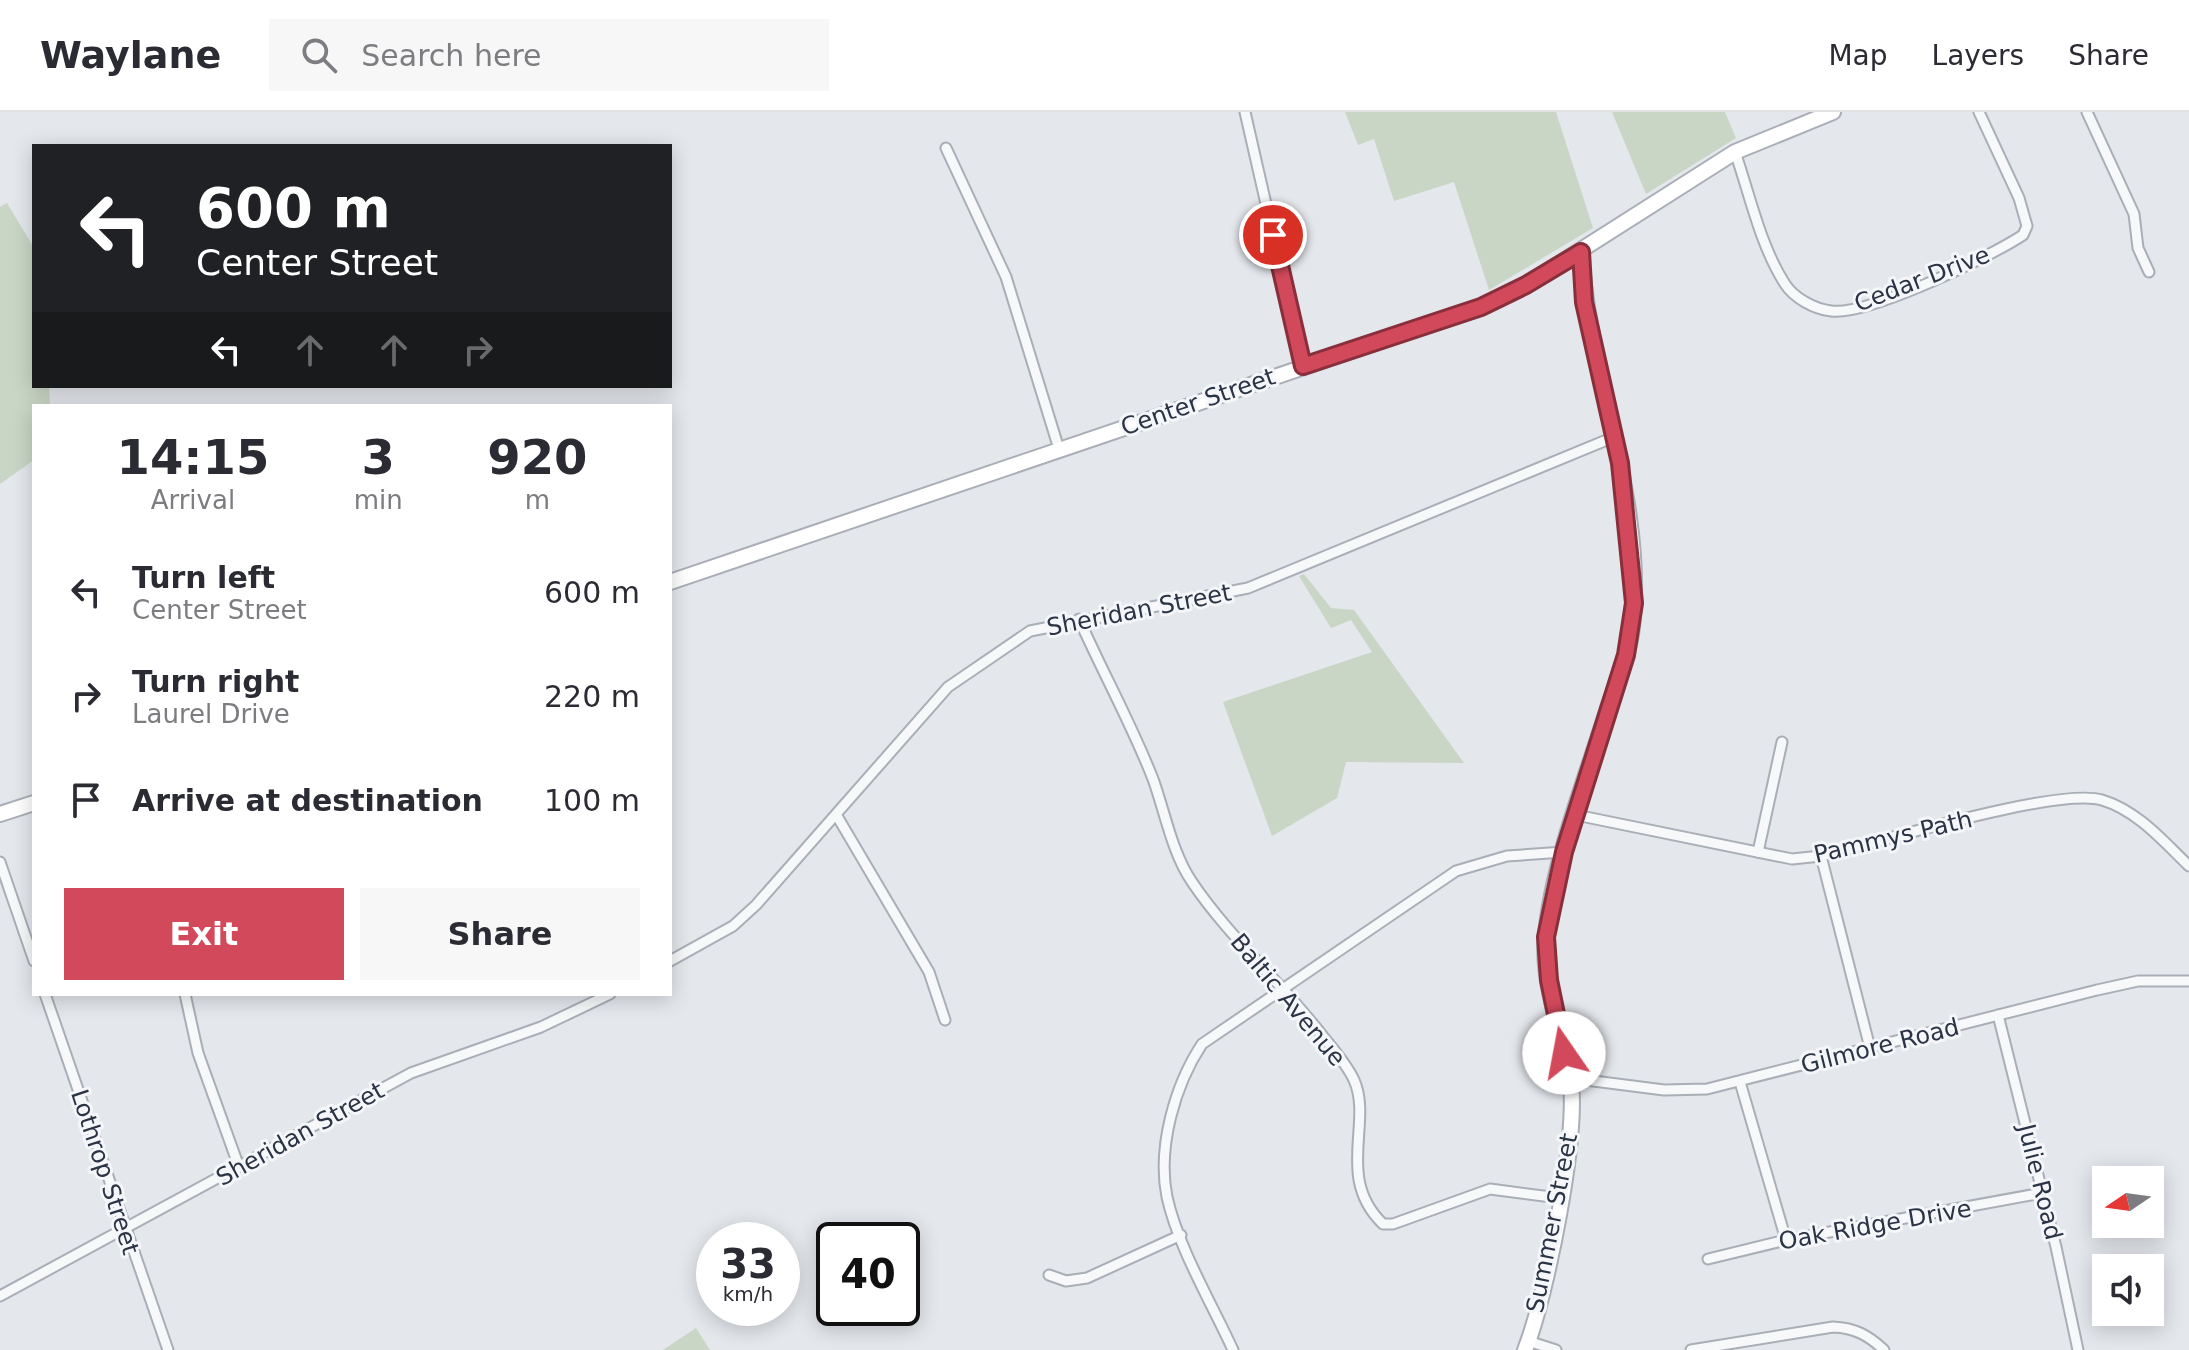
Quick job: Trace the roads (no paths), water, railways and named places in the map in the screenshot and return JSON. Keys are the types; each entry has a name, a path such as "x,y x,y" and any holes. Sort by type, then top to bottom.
{"main road":[{"name":"Center Street","path":"672,581 1481,307 1526,285 1581,252 1735,152 1829,113"},
{"name":"Summer Street","path":"1527,1346 1559,1198 1573,1108 1570,1078 1549,980 1546,937 1564,852 1632,627 1631,557 1614,437 1584,302 1581,252"},
{"path":"0,814 32,804"}],"street":[{"path":"1245,112 1303,366"},
{"name":"Cedar Drive","path":"1735,152 1768,249 1786,286 1805,302 1832,311 1853,309 1928,281 2023,235 2027,226 2019,198 1979,112"},
{"path":"2087,112 2134,214 2138,248 2149,272"},
{"path":"946,148 1006,277 1059,449"},
{"name":"Sheridan Street","path":"672,960 733,926 837,816 948,687 1030,631 1248,588 1614,437"},
{"name":"Baltic Avenue","path":"1079,619 1147,766 1189,878 1231,933 1284,989 1333,1049 1358,1090 1355,1158 1367,1199 1383,1224 1410,1219 1490,1189 1559,1198"},
{"path":"1758,852 1782,742"},
{"name":"Pammys Path","path":"1576,815 1792,859 1821,856 2037,803 2084,797 2100,800 2130,814 2189,866"},
{"path":"837,816 929,972 945,1020"},
{"path":"1233,1350 1181,1235 1167,1196 1167,1155 1173,1111 1184,1072 1202,1044 1456,871 1507,856 1564,852"},
{"path":"1821,856 1870,1048"},
{"path":"0,862 32,955"},
{"name":"Gilmore Road","path":"1570,1078 1688,1091 1740,1082 2138,981 2189,981"},
{"name":"Lothrop Street","path":"46,996 168,1350"},
{"path":"185,996 198,1053 239,1167"},
{"name":"Sheridan Street","path":"0,1296 411,1073 541,1027 606,996"},
{"name":"Julie Road","path":"1998,1015 2078,1350"},
{"path":"1740,1082 1786,1240"},
{"name":"Oak Ridge Drive","path":"1708,1259 1786,1240 1969,1209 2042,1193"},
{"path":"1049,1275 1066,1281 1087,1278 1181,1235"},
{"path":"1691,1350 1833,1327 1851,1328 1871,1337 1884,1350"},
{"path":"1527,1346 1556,1350"}]}
